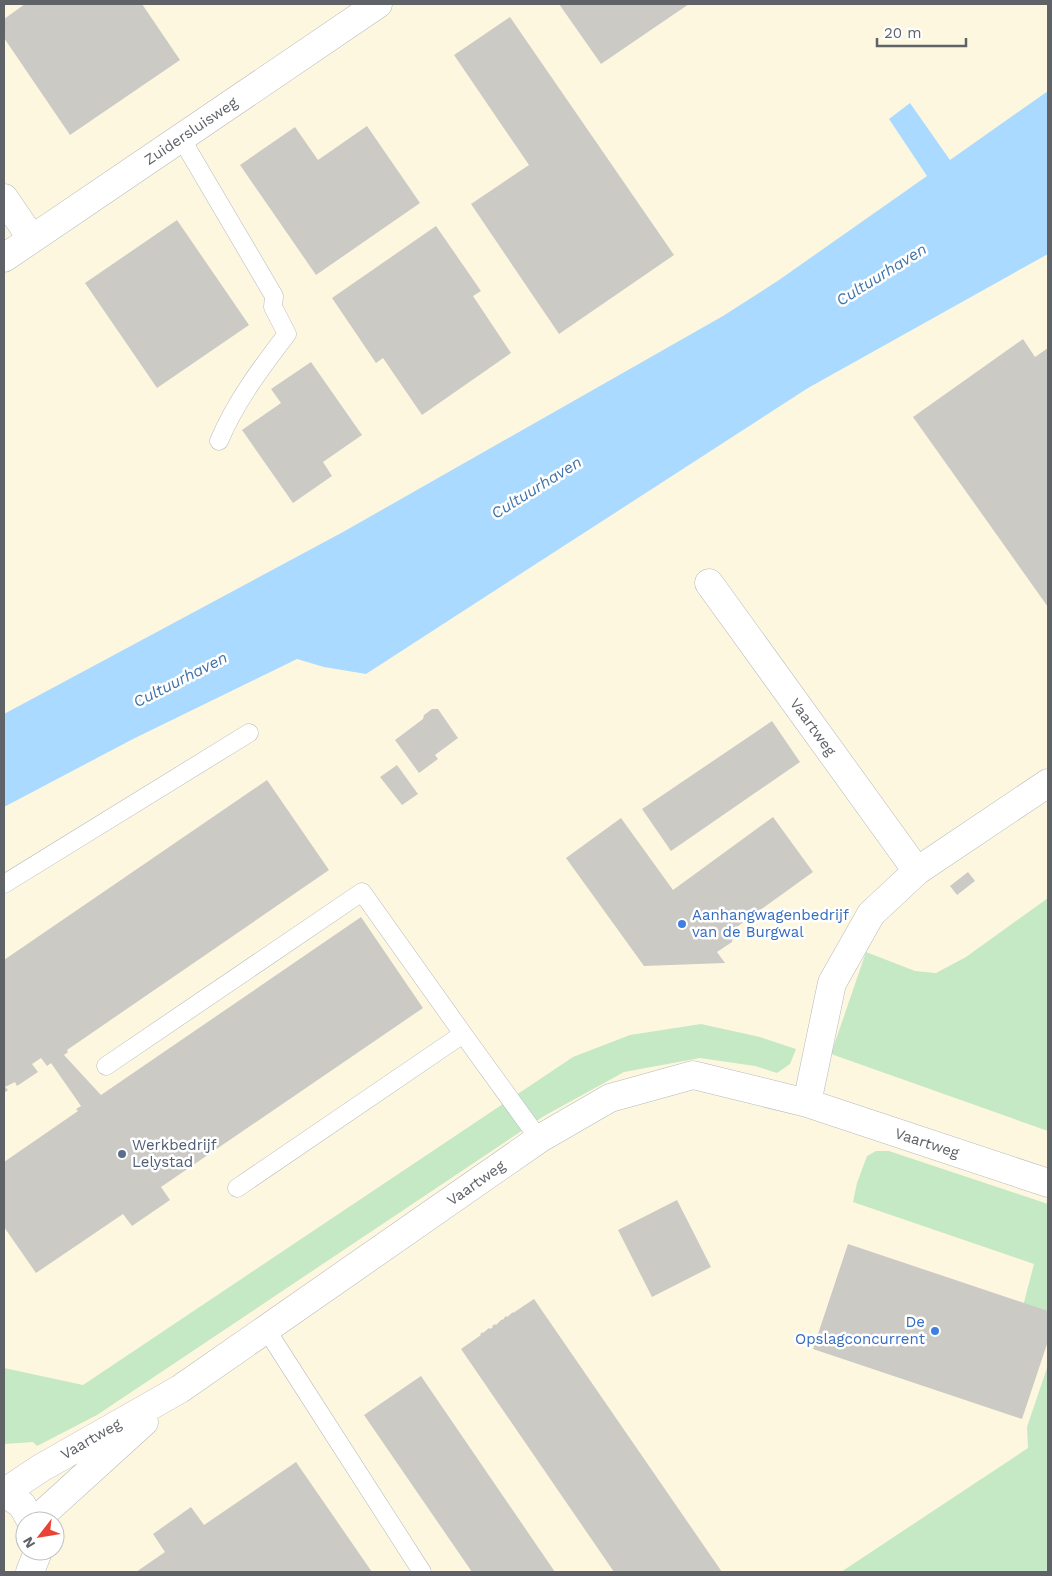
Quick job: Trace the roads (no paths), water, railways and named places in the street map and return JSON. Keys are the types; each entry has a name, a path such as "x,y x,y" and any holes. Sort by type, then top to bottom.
{"street":[{"name":"Zuidersluisweg","path":"4,258 378,4"},
{"path":"4,198 32,239"},
{"name":"Vaartweg","path":"709,583 918,872"},
{"path":"807,1103 832,983 872,914 918,872 1048,783"},
{"name":"Vaartweg","path":"4,1492 41,1468 180,1389 539,1139 610,1098 693,1075 807,1103 1048,1184"},
{"name":"Vaartweg","path":"46,1511 180,1389"},
{"path":"4,1492 22,1506 25,1511"}],"lane":[{"path":"181,138 274,296 273,307 287,334 252,381 229,418 219,441"},
{"path":"4,884 249,733"},
{"path":"106,1066 362,892 539,1139"},
{"path":"237,1188 463,1034"},
{"path":"266,1329 422,1572"}],"water":[{"name":"Cultuurhaven","path":"1048,91 1048,254 808,388 366,674 324,667 297,659 133,739 4,807 4,714 343,532 723,316 779,280 927,176 889,119 910,103 950,160"}],"place":[{"name":"Aanhangwagenbedrijf van de Burgwal","path":"682,924"},
{"name":"Werkbedrijf Lelystad","path":"122,1154"},
{"name":"De Opslagconcurrent","path":"935,1331"}]}
